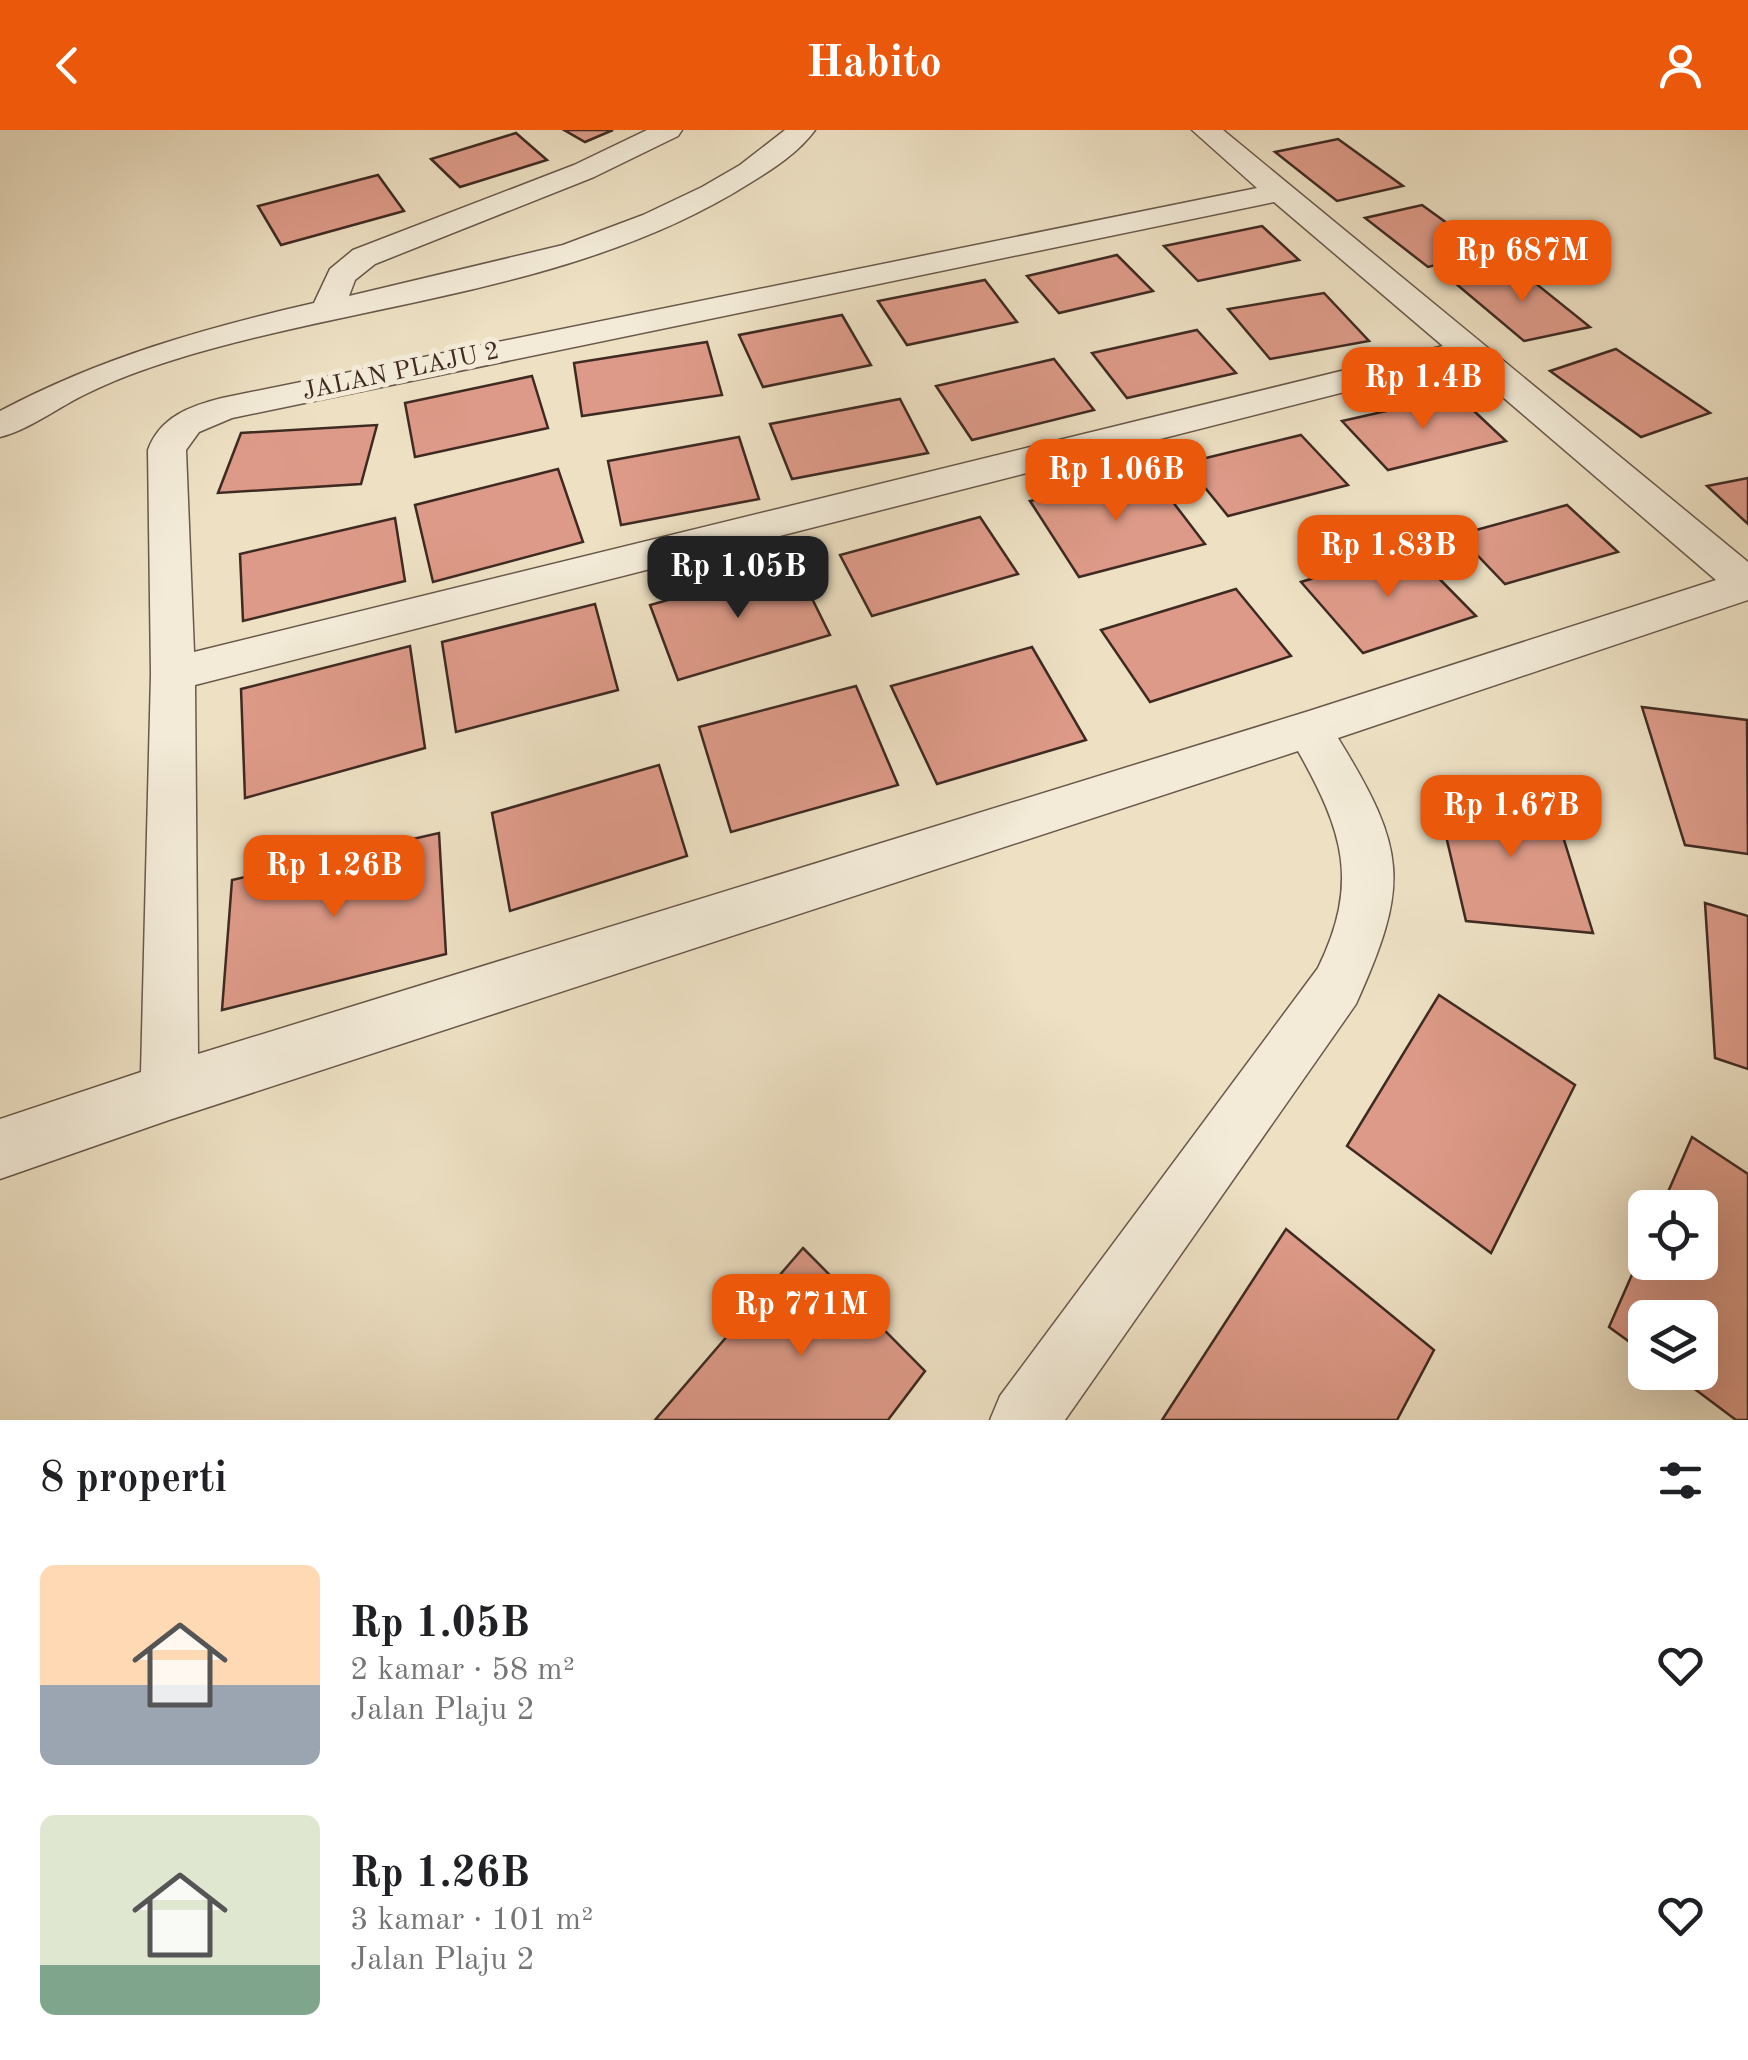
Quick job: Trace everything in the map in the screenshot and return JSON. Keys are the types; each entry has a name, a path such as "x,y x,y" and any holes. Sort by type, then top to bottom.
{"street":[{"path":"328,309 341,276 364,258 584,171 668,130"},
{"path":"0,426 57,394 122,365 328,309 504,273 602,244 705,198 767,160 801,130"},
{"path":"1206,130 1748,585"},
{"name":"JALAN PLAJU 2","path":"169,1091 173,674 167,450 174,434 199,417 1278,192"},
{"path":"173,674 1466,351"},
{"path":"0,1149 169,1091 1309,729 1748,585"},
{"path":"1024,1420 1337,986 1359,945 1368,896 1369,852 1356,808 1309,729"}],"building":[{"path":"564,130 613,130 585,142"},
{"path":"516,133 547,160 460,187 431,159"},
{"path":"1338,139 1403,186 1337,201 1275,152"},
{"path":"378,175 404,211 281,245 258,206"},
{"path":"1422,205 1487,252 1428,267 1365,218"},
{"path":"1262,226 1299,260 1198,281 1164,246"},
{"path":"1117,255 1153,291 1059,313 1027,276"},
{"path":"1519,270 1590,327 1524,341 1455,283"},
{"path":"985,280 1017,322 907,345 878,301"},
{"path":"1324,293 1369,341 1270,359 1228,309"},
{"path":"842,315 871,365 763,387 739,335"},
{"path":"1197,330 1236,373 1127,398 1092,353"},
{"path":"707,342 722,395 582,416 574,363"},
{"path":"1616,349 1710,413 1641,437 1550,371"},
{"path":"1054,359 1094,410 972,440 936,386"},
{"path":"532,376 548,428 415,457 405,403"},
{"path":"1457,395 1506,441 1388,470 1342,421"},
{"path":"900,399 928,453 792,479 770,424"},
{"path":"377,425 361,484 218,493 241,433"},
{"path":"1301,435 1348,485 1228,516 1185,463"},
{"path":"739,437 759,499 621,525 608,461"},
{"path":"558,469 583,542 433,582 415,505"},
{"path":"1150,472 1205,544 1079,577 1030,501"},
{"path":"1748,478 1748,524 1707,486"},
{"path":"1567,505 1618,552 1505,584 1458,535"},
{"path":"980,517 1018,574 872,616 840,555"},
{"path":"395,518 405,581 243,621 240,554"},
{"path":"1410,549 1476,616 1363,653 1301,582"},
{"path":"795,564 830,635 678,680 650,605"},
{"path":"1236,589 1291,656 1150,702 1101,630"},
{"path":"595,604 618,690 456,732 442,642"},
{"path":"410,646 425,748 245,798 241,689"},
{"path":"1032,647 1086,740 937,784 891,686"},
{"path":"856,686 898,785 731,832 699,727"},
{"path":"1642,707 1747,720 1748,854 1685,845"},
{"path":"659,765 687,856 510,911 492,813"},
{"path":"1434,785 1550,795 1593,933 1466,921"},
{"path":"439,833 446,954 222,1010 232,880"},
{"path":"1705,903 1748,916 1748,1069 1715,1058"},
{"path":"1439,995 1575,1085 1491,1253 1347,1146"},
{"path":"1692,1137 1748,1174 1748,1420 1736,1420 1696,1390 1718,1390 1718,1300 1628,1300 1628,1341 1609,1327 1630,1280 1718,1280 1718,1190 1669,1190"},
{"path":"1286,1229 1434,1350 1397,1420 1162,1420"},
{"path":"803,1248 925,1371 888,1420 655,1420"}]}
